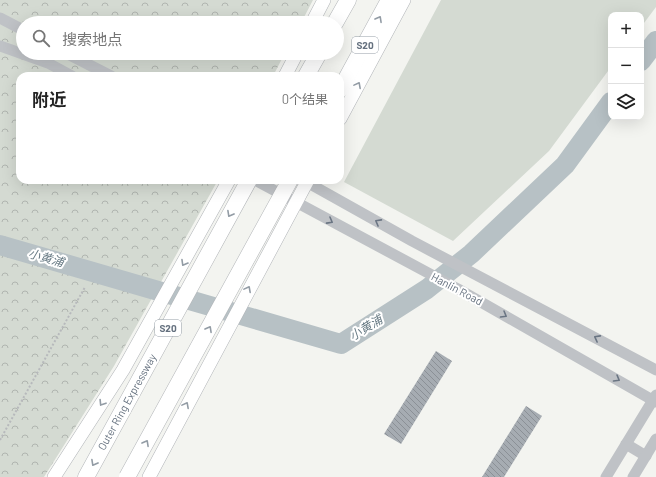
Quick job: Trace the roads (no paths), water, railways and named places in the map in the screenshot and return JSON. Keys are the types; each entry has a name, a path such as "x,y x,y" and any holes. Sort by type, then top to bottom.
{"highway":[{"path":"339,16 348,0"},
{"name":"S20","path":"344,83 389,0"},
{"path":"308,72 315,60"},
{"name":"Outer Ring Expressway","path":"86,477 247,184"},
{"path":"127,477 288,184"}],"main road":[{"path":"316,16 324,0"},
{"path":"344,112 404,0"},
{"path":"287,72 293,60"},
{"path":"54,477 123,370 227,184"},
{"path":"149,477 196,385 305,184"}],"street":[{"path":"0,18 16,26"},
{"path":"0,46 16,52"},
{"path":"40,60 65,72"},
{"path":"80,60 103,72"},
{"name":"Hanlin Road","path":"262,184 458,289 655,399"},
{"name":"Hanlin Road","path":"311,184 412,241 656,370"},
{"path":"606,477 655,399"},
{"path":"633,477 656,439"},
{"path":"626,444 646,456"}],"waterway":[{"name":"小黄浦","path":"644,57 656,41"},
{"name":"小黄浦","path":"0,245 341,344 427,289 471,254 565,165 608,106"}]}
